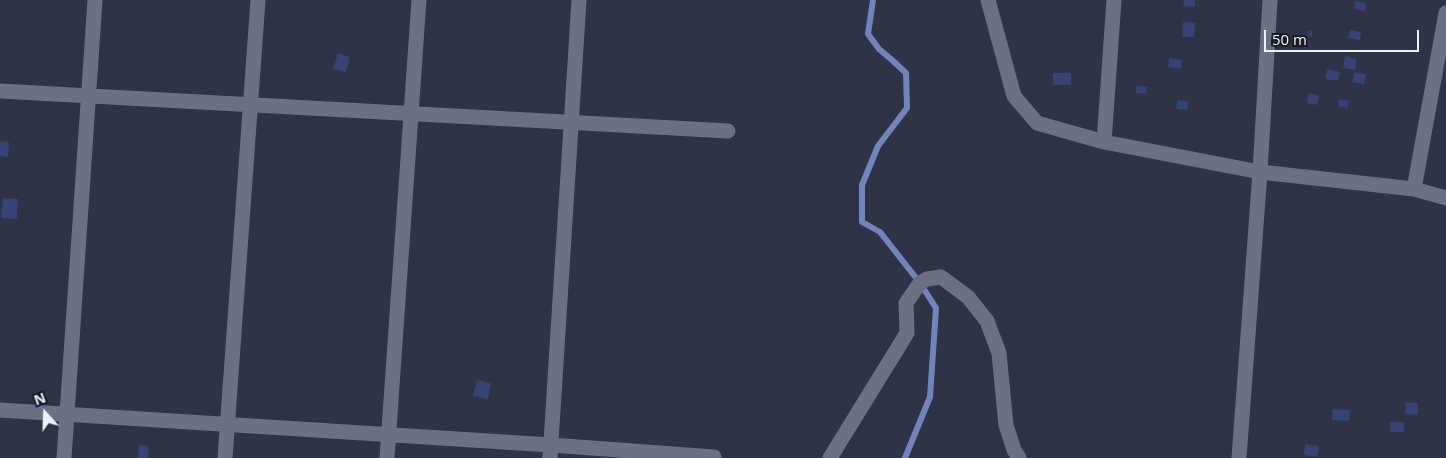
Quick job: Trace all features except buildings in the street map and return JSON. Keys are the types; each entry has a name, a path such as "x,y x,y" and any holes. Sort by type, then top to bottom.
{"street":[{"path":"64,458 95,0"},
{"path":"225,458 258,0"},
{"path":"387,458 420,0"},
{"path":"551,451 579,0"},
{"path":"988,0 1014,96 1037,123 1104,142 1260,172 1414,189 1446,198"},
{"path":"1104,142 1114,0"},
{"path":"1239,458 1260,172 1270,0"},
{"path":"1414,189 1446,13"},
{"path":"0,91 728,131"},
{"path":"830,458 907,333 906,303 920,283 927,278 941,277 968,297 987,321 999,353 1006,425 1014,450 1020,458"},
{"path":"0,410 388,434 551,451 714,456"}],"waterway":[{"path":"873,0 868,34 879,49 906,73 907,108 878,146 862,185 862,222 880,232 920,283 936,308 930,397 905,458"}]}
